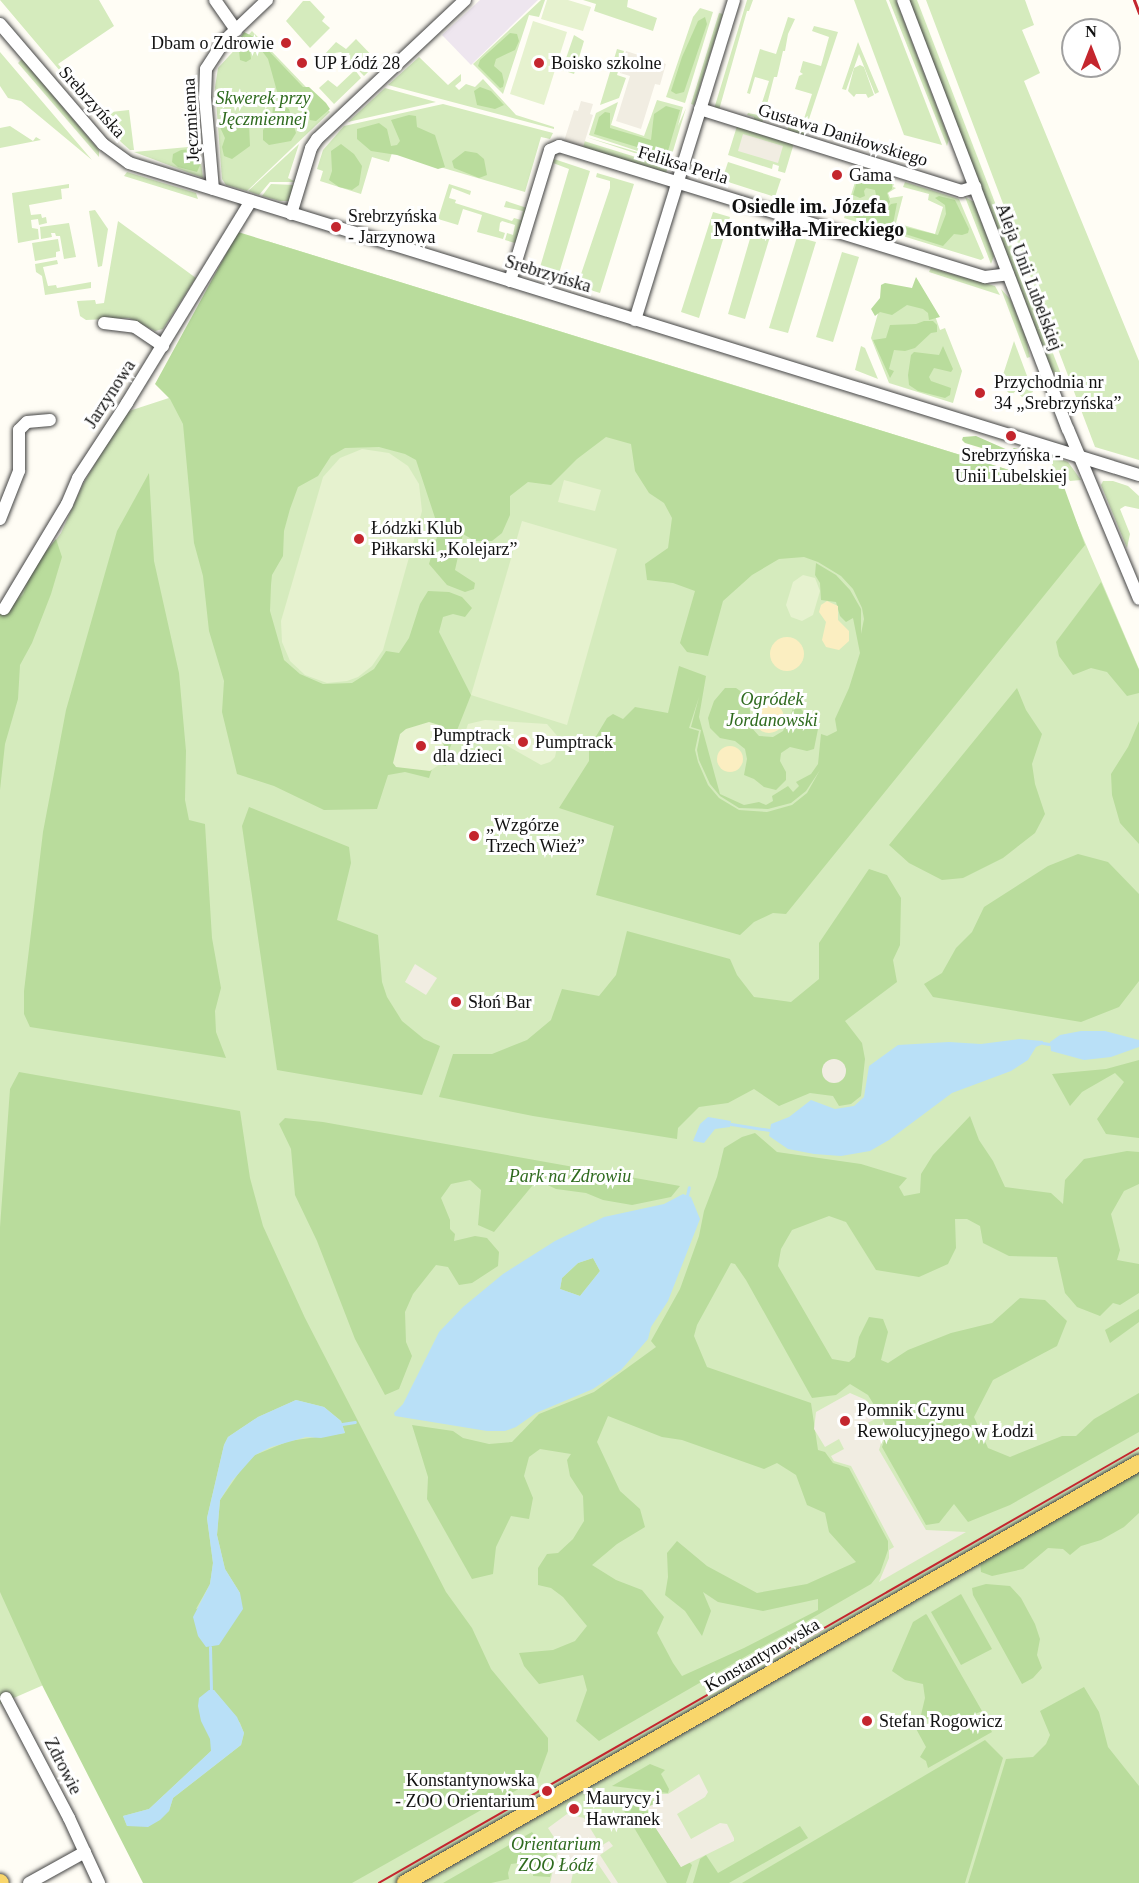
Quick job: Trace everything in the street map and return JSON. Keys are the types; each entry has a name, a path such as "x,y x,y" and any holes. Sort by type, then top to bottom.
{"main road":[{"name":"Konstantynowska","path":"405,1883 1139,1462"}],"street":[{"path":"215,0 236,30"},
{"name":"Jęczmienna","path":"213,189 205,76 215,53 267,0"},
{"path":"291,214 311,148 317,139 465,0"},
{"path":"635,320 734,0"},
{"name":"Aleja Unii Lubelskiej","path":"903,0 1079,457 1139,599"},
{"name":"Srebrzyńska","path":"0,24 112,152 140,167 1139,475"},
{"name":"Gustawa Daniłowskiego","path":"700,110 961,191 975,187"},
{"name":"Feliksa Perla","path":"510,281 550,150 555,146 985,277 1008,273"},
{"name":"Jarzynowa","path":"4,609 68,504 78,478 251,201"},
{"path":"104,323 135,327 163,345"},
{"path":"0,519 19,471 19,430 27,422 50,420"},
{"name":"Zdrowie","path":"6,1698 99,1883"},
{"path":"29,1883 85,1852"}],"shaded area":[{"path":"480,0 538,0 471,65 442,35"},
{"path":"626,51 666,64 660,85 655,84 641,129 616,121 630,76 620,73"},
{"path":"581,101 593,104 590,114 593,115 583,147 564,141 574,110 578,111"},
{"path":"743,134 783,146 778,163 738,151"},
{"path":"415,964 437,978 426,995 405,982"},
{"path":"834,1059 843,1062 846,1071 843,1080 834,1083 825,1080 822,1071 825,1062"},
{"path":"850,1393 866,1400 877,1418 862,1426 868,1436 882,1428 884,1433 879,1450 926,1530 966,1532 879,1582 889,1558 889,1550 894,1547 851,1466 834,1461 831,1456 844,1449 839,1439 825,1447 814,1429 816,1412"},
{"path":"699,1774 708,1792 705,1797 677,1814 691,1839 720,1823 727,1824 734,1841 681,1867 653,1824 656,1821 647,1807 657,1803 658,1794 668,1794"},
{"path":"567,1814 584,1818 601,1846 609,1841 613,1846 600,1855 618,1883 611,1883 594,1858 575,1862 571,1883 550,1883 559,1845 548,1828"}],"green space":[{"path":"0,0 99,0 114,26 58,64 91,102 88,104"},
{"path":"541,0 545,0 539,17 529,15 503,94 473,64"},
{"name":"Boisko szkolne","path":"547,0 568,0 591,7 583,31 541,19"},
{"path":"583,0 628,0 627,7 657,18 653,31 594,11 596,4"},
{"path":"747,0 753,0 747,11 719,110 714,109"},
{"path":"854,0 886,0 942,145 904,135"},
{"path":"889,0 896,0 949,139 947,146"},
{"path":"909,0 917,0 1064,382 1061,383 1051,369"},
{"path":"926,0 1025,0 1034,25 1022,30 1040,73 1024,81 1139,361 1139,460 1095,447"},
{"path":"303,1 310,1 325,17 322,21 330,28 310,48 286,21"},
{"path":"700,8 713,12 685,103 666,97 693,17"},
{"path":"719,13 723,14 694,105 691,104"},
{"path":"705,17 707,24 684,92 676,94 671,91 682,57 698,21"},
{"path":"788,17 795,19 788,34 777,77 774,77 762,124 753,121 754,117 747,115 748,113 758,115 769,81 755,77 750,94 747,93 760,49 776,54"},
{"name":"Boisko szkolne","path":"533,21 567,32 544,105 510,94"},
{"path":"814,26 838,32 803,137 787,132 789,125 801,128 812,94 795,89 799,76 803,74 800,72 803,61 821,66 829,37 812,31"},
{"name":"Skwerek przy Jęczmiennej","path":"252,31 330,112 247,191 226,185 222,179 215,87 218,68"},
{"path":"244,32 254,37 260,52 250,50 251,59 246,62 240,60 238,41"},
{"path":"510,33 517,34 519,41 515,50 496,59 494,66 502,73 504,82 503,87 500,88 478,66 480,60"},
{"path":"574,35 584,41 574,74 562,70"},
{"path":"356,39 378,62 364,76 341,52 335,53 327,60 324,55 336,42 346,49"},
{"path":"858,42 879,92 875,94 859,54 846,90 842,89"},
{"path":"264,46 303,87 309,87 326,103 330,109 316,121 310,120 308,105 302,92 289,93 284,98 278,95 268,59 262,51"},
{"path":"617,49 624,51 617,75 626,78 619,98 600,105"},
{"path":"0,52 92,160 21,101 8,98 0,86"},
{"path":"419,57 448,85 461,74 461,81 455,86 459,90 466,84 475,87 483,79 516,115 554,127 554,129 388,85"},
{"path":"22,59 99,150 99,157 18,63"},
{"path":"860,65 864,67 874,95 868,98 866,94 856,94 854,97 848,91 854,68"},
{"path":"355,70 361,78 334,104 319,88 328,80 337,87"},
{"path":"480,87 491,91 504,105 495,109 477,105 474,91"},
{"path":"385,88 436,102 348,122"},
{"path":"657,100 683,107 678,126 686,108 670,161 665,163 586,137 668,161 589,135 596,113 618,102 611,125 644,136"},
{"path":"279,103 289,109 296,133 291,141 269,145 263,140 263,130 272,118 273,106"},
{"path":"443,104 553,133 550,139 541,137 525,192 392,153 389,162 372,157 361,194 320,181 323,171 317,169 323,150 344,126"},
{"path":"666,106 680,110 668,151 660,154 594,134 599,117 605,112 610,113 610,128 651,140 654,114"},
{"path":"98,109 102,113 129,110 134,150 130,150 121,142 95,112"},
{"path":"409,115 416,116 417,127 435,135 445,167 438,169 397,155 371,151 357,139 357,129 379,123 387,129 391,146 397,145 400,141 391,120"},
{"path":"236,116 249,123 250,146 232,159 224,156 222,147 225,138 219,125 220,117 228,120"},
{"path":"10,126 33,141 36,137 41,140 0,148 0,128"},
{"path":"737,126 794,143 785,173 778,171 779,166 773,164 772,169 728,155"},
{"path":"584,141 668,167 666,173 583,147"},
{"path":"299,144 288,178 296,182 270,182 259,195 248,191"},
{"path":"341,144 354,154 362,166 359,185 352,190 339,187 329,180 332,171 331,151"},
{"path":"199,146 203,178 134,152"},
{"path":"181,150 198,151 200,165 197,172 178,167 172,162 173,154"},
{"path":"465,151 477,153 484,159 487,175 479,178 454,168 452,161"},
{"path":"554,159 590,171 557,280 538,274 569,169 553,163"},
{"path":"728,162 781,179 775,197 722,180"},
{"path":"859,169 895,179 893,187 896,188 888,193 890,198 903,196 896,223 935,234 943,207 928,200 929,194 903,187 905,182 959,199 984,258 981,260 844,218"},
{"path":"127,172 196,193 198,199 124,176"},
{"path":"864,172 892,180 892,189 887,193 890,202 887,206 878,205 875,190 866,188 865,196 860,198 853,195 858,177"},
{"path":"597,173 634,184 600,293 577,286 610,188 610,181 596,177"},
{"path":"69,184 69,188 61,189 62,199 29,205 31,215 41,214 42,218 46,217 47,223 39,225 38,219 31,220 32,228 38,229 39,239 18,243 12,193"},
{"path":"271,184 295,185 289,201 262,196"},
{"path":"449,184 471,191 470,195 452,188 449,198 456,200 455,203 512,221 514,218 521,220 523,211 504,207 506,201 527,208 515,243 505,240 507,233 513,235 515,225 502,221 500,223 499,231 505,233 503,239 477,232 482,215 463,209 458,225 438,219"},
{"path":"939,196 955,200 969,229 968,233 962,235 954,234 943,246 854,217 852,213 853,207 859,202 868,201 877,212 883,213 891,204 897,203 893,224 938,235 946,214 945,205 935,198"},
{"path":"965,197 974,202 994,256 991,264"},
{"path":"95,210 108,229 102,266 98,267 89,211"},
{"path":"713,212 730,217 699,318 681,312"},
{"path":"118,221 196,278 163,329 155,331 129,318 86,320 80,316 77,301 95,300 96,304 104,303"},
{"path":"69,223 76,257 64,259 60,236 51,233 52,237 41,239 40,227"},
{"path":"754,225 772,230 745,319 728,314"},
{"path":"238,232 1064,487 1085,545 786,914 773,913 754,922 740,935 596,895 614,826 559,808 589,761 589,748 607,718 613,714 623,719 635,707 668,713 679,666 706,676 699,717 720,794 744,805 759,802 766,805 773,801 772,796 788,786 793,792 799,786 796,782 811,774 818,764 821,734 827,736 837,731 835,719 849,688 860,653 853,618 846,622 840,616 836,602 821,600 820,583 815,575 816,563 836,575 850,590 861,609 861,634 864,619 862,608 853,589 841,576 818,562 804,557 779,559 752,575 723,601 708,656 687,652 680,643 695,591 673,583 647,580 645,564 668,548 672,518 664,503 649,493 635,471 631,444 606,437 577,459 551,485 528,482 510,496 510,515 502,533 492,541 475,541 463,534 455,570 475,583 474,589 465,592 447,585 429,564 439,530 416,460 405,454 379,447 345,448 331,456 318,476 298,487 290,509 284,531 283,556 272,575 271,585 270,611 284,660 300,674 323,684 352,683 374,669 386,651 399,653 409,638 420,604 428,591 449,592 462,597 472,608 465,617 453,614 443,617 439,632 471,695 450,748 446,766 434,763 429,778 405,772 388,775 377,809 324,810 274,786 237,774 222,712 224,681 209,631 203,576 194,543 183,424 170,399 155,384","holes":["699,697 691,727 701,730 697,750 710,784 720,796 739,808 768,809 791,803 806,791 820,770 807,793 792,805 767,812 739,810 719,798 708,785 698,762 695,750 699,731 689,728"]},
{"path":"797,237 816,242 788,333 769,328"},
{"path":"58,239 60,251 56,252 56,257 35,261 32,243"},
{"name":"Park na Zdrowiu","path":"267,241 1061,486 1139,669 1139,1883 146,1883 48,1683 0,1704 0,627 30,575 61,533 83,484 126,412 172,397"},
{"path":"842,252 859,257 833,342 816,337"},
{"path":"57,260 58,264 43,267 48,286 56,285 57,288 91,282 91,288 45,295 42,276 36,272 35,264"},
{"path":"931,268 995,286 1000,295 929,272"},
{"path":"916,277 940,317 929,320 928,313 923,309 907,305 892,315 880,312 875,316 871,309 880,298 881,285 885,283 912,288"},
{"path":"886,285 933,310 940,330 945,328 962,371 953,403 889,383 871,338"},
{"path":"1001,289 1011,300 1026,338 1030,357 1027,358"},
{"path":"933,321 937,325 937,332 931,333 915,348 905,351 894,350 889,369 894,371 890,378 873,340 886,338 890,325 916,324"},
{"path":"1014,341 1033,392 1022,397 1016,391 1011,395 1000,384"},
{"path":"861,346 865,348 878,379 855,370"},
{"path":"943,346 953,369 951,372 934,368 929,377 931,381 951,388 950,395 945,398 918,391 909,385 908,375 911,355 914,352 939,355"},
{"path":"976,436 1010,451 1014,448 1040,455 1041,462 1028,462 965,443 962,440 963,437"},
{"name":"Łódzki Klub Piłkarski „Kolejarz”","path":"362,449 389,453 408,466 419,484 422,511 383,650 372,666 358,677 347,681 327,683 305,675 290,661 282,642 281,621 323,477 340,458"},
{"path":"1047,454 1068,462 1081,480 1070,481 1067,477 1056,473"},
{"path":"149,473 154,561 179,673 186,751 185,800 189,820 205,824 212,938 221,988 215,1011 216,1032 226,1058 30,1027 24,1014 24,991 43,832 66,710 117,531"},
{"path":"564,480 601,490 595,511 558,502"},
{"path":"1103,481 1113,481 1128,486 1139,496 1139,509 1125,506 1120,509 1130,534 1127,548 1101,485"},
{"path":"522,521 617,549 567,725 471,695"},
{"path":"56,539 62,557 51,594 32,643 20,665 18,699 5,744 0,790 0,609 8,609 23,595 34,566"},
{"path":"803,575 815,578 820,591 813,615 802,621 791,617 786,605 793,582"},
{"path":"1101,582 1139,670 1139,693 1127,696 1107,672 1091,668 1073,675 1059,656 1056,642"},
{"path":"725,688 736,688 749,697 751,727 759,736 773,737 783,731 793,709 801,709 818,729 814,749 807,751 790,747 781,753 780,761 786,772 786,780 776,790 764,787 744,775 747,759 745,749 735,741 720,738 710,728 708,718 714,701"},
{"path":"1017,688 1026,710 1042,734 1032,764 1035,784 1045,814 1035,833 1003,858 963,878 942,880 909,863 889,845"},
{"name":"Pumptrack","path":"485,720 547,724 559,738 555,757 550,762 541,765 506,745 469,740 466,730 468,724"},
{"path":"1139,721 1139,844 1120,823 1112,795 1111,774 1128,747"},
{"name":"Pumptrack dla dzieci","path":"429,722 439,725 443,731 441,740 450,757 430,771 396,767 393,763 400,734 406,729"},
{"path":"249,807 349,847 351,863 337,920 378,935 382,982 387,997 402,1021 424,1039 440,1046 422,1095 277,1070 242,826"},
{"path":"1078,854 1108,862 1139,894 1139,981 1119,1007 1081,1022 933,997 924,984 942,973 956,948 972,932 984,907 1048,866"},
{"path":"869,869 887,875 901,898 900,945 893,960 897,982 845,1021 862,1043 865,1059 861,1096 851,1104 839,1106 833,1096 810,1093 779,1106 754,1089 728,1103 699,1107 678,1128 677,1139 533,1116 439,1097 453,1054 492,1054 527,1040 551,1020 562,989 599,996 616,975 627,931 730,959 737,975 754,997 791,1002 819,979 819,943"},
{"path":"1139,1060 1139,1138 1106,1134 1097,1119 1124,1082 1115,1073 1082,1092 1070,1106 1052,1074 1106,1069"},
{"path":"19,1072 240,1111 250,1178 263,1226 305,1318 446,1592 472,1628 491,1669 548,1738 548,1751 538,1778 352,1883 143,1883 43,1687 0,1592 0,1227 10,1089","holes":["296,1400 324,1407 341,1421 345,1433 289,1441 255,1455 245,1464 220,1500 217,1535 225,1569 240,1593 196,1609 210,1584 213,1563 207,1518 224,1445 228,1437 258,1417","214,1690 240,1723 244,1733 241,1745 173,1798 169,1811 127,1826 123,1816 149,1809 211,1751"]},
{"path":"970,1116 979,1140 993,1161 1005,1187 1051,1193 1063,1204 1065,1180 1084,1159 1127,1151 1139,1152 1139,1184 1124,1191 1111,1214 1120,1250 1117,1260 1139,1264 1139,1293 1120,1305 1113,1303 1100,1316 1077,1307 1065,1293 1057,1257 1009,1256 983,1243 980,1226 967,1219 955,1219 956,1248 948,1264 919,1277 876,1270 846,1222 829,1216 792,1230 781,1249 778,1266 832,1359 849,1362 855,1357 859,1337 869,1317 883,1319 888,1332 881,1360 888,1363 908,1350 951,1333 992,1323 1020,1298 1045,1300 1067,1321 1057,1346 993,1380 974,1417 988,1448 1010,1457 1062,1436 1076,1436 1094,1419 1139,1393 1139,1432 1010,1505 968,1522 954,1504 939,1523 926,1525 882,1447 886,1435 885,1423 868,1395 850,1384 836,1395 812,1398 746,1280 735,1264 731,1263 697,1325 694,1336 707,1367 811,1403 818,1450 825,1452 833,1463 849,1468 888,1541 888,1550 880,1573 871,1584 599,1741 576,1721 587,1690 583,1675 539,1684 524,1666 519,1653 553,1650 575,1641 587,1626 563,1597 551,1588 538,1585 538,1568 547,1554 558,1553 573,1539 584,1521 583,1496 570,1476 567,1460 571,1454 540,1449 529,1457 524,1476 533,1498 529,1519 511,1516 496,1547 493,1574 472,1579 427,1499 428,1477 412,1425 453,1431 463,1438 489,1444 512,1442 539,1414 594,1392 656,1347 651,1341 680,1289 699,1236 704,1211 717,1177 724,1148 742,1137 755,1133 777,1152 861,1164 907,1178 899,1187 904,1196 920,1193 921,1174 933,1155","holes":["608,1416 662,1437 682,1440 764,1469 777,1463 796,1475 807,1505 825,1513 829,1532 856,1562 807,1584 757,1593 707,1566 677,1541 667,1553 668,1577 665,1595 685,1611 702,1636 711,1611 703,1592 718,1602 763,1611 818,1599 818,1610 744,1648 682,1676 657,1633 664,1617 642,1590 616,1580 592,1565 617,1544 645,1527 640,1509 620,1491 597,1442"]},
{"path":"285,1118 323,1122 680,1186 671,1197 632,1205 603,1200 586,1193 556,1189 537,1180 494,1232 478,1225 481,1190 470,1180 451,1184 441,1198 450,1220 450,1229 455,1234 454,1241 475,1236 487,1238 499,1252 498,1266 472,1283 459,1285 448,1267 436,1265 413,1294 405,1312 406,1342 412,1356 399,1389 385,1395 355,1339 317,1241 295,1195 291,1149 279,1124"},
{"path":"593,1258 600,1271 580,1296 560,1289 562,1278 578,1263"},
{"path":"1139,1309 1139,1322 1110,1343 1105,1330"},
{"path":"1139,1471 1139,1513 1124,1527 1101,1540 1081,1546 1070,1555 1063,1549 1048,1548 1023,1569 992,1576 981,1572 980,1561"},
{"path":"986,1584 1010,1586 1021,1598 1035,1624 1040,1639 1037,1655 1042,1668 1033,1678 1022,1684 973,1595 972,1588"},
{"path":"961,1594 992,1649 961,1665 931,1612"},
{"path":"926,1614 982,1711 964,1719 920,1719 925,1698 923,1684 905,1680 892,1671 913,1622"},
{"path":"1084,1687 1099,1712 1108,1747 1139,1786 1139,1883 968,1883 1006,1759 1033,1757 1046,1744 1050,1735 1040,1711"},
{"path":"984,1716 992,1732 928,1768 926,1761 920,1757 926,1747 914,1725 966,1725"},
{"path":"985,1740 1003,1758 965,1883 742,1883"},
{"path":"650,1764 665,1770 661,1774 669,1789 668,1793 612,1786"},
{"path":"614,1794 656,1801 657,1803 648,1808 656,1821 653,1823 681,1867 689,1862 692,1865 686,1883 667,1883"},
{"path":"800,1826 808,1838 729,1883 693,1883 700,1859 706,1855 718,1873"},
{"path":"532,1832 554,1863 550,1877 533,1876 534,1866 528,1866 527,1862 511,1864 509,1879 491,1883 443,1883"}],"sand":[{"path":"827,601 838,606 838,620 849,631 849,641 839,650 826,647 822,640 826,622 819,612 821,605"},
{"path":"787,637 799,642 804,654 799,666 787,671 775,666 770,654 775,642"},
{"path":"769,703 780,707 784,718 780,729 769,733 758,729 754,718 758,707"},
{"path":"730,746 740,749 743,759 740,769 730,772 720,769 717,759 720,749"}],"water":[{"path":"1081,1031 1105,1031 1139,1040 1139,1047 1111,1057 1084,1060 1051,1051 1050,1042 1060,1035"},
{"path":"1019,1039 1043,1041 1043,1044 1036,1047 1028,1060 1011,1071 952,1093 889,1140 870,1151 841,1156 814,1154 788,1149 769,1136 771,1124 789,1117 811,1100 835,1109 854,1106 864,1097 869,1066 898,1045 949,1042 981,1044"},
{"path":"708,1117 731,1121 730,1127 715,1129 704,1143 693,1141 700,1124"},
{"path":"683,1194 691,1197 700,1219 668,1301 651,1327 648,1339 621,1370 593,1389 536,1413 516,1427 505,1431 487,1431 395,1416 394,1413 403,1404 439,1332 463,1307 503,1274 555,1241 604,1217 664,1204","holes":["593,1258 600,1271 580,1296 560,1289 562,1278 578,1263"]},
{"path":"296,1400 324,1407 341,1421 345,1433 321,1438 306,1437 271,1447 255,1455 232,1481 220,1500 217,1535 225,1569 240,1593 243,1609 219,1645 206,1647 198,1636 193,1617 210,1584 213,1563 207,1518 224,1445 228,1437 258,1417"},
{"path":"209,1690 214,1690 237,1717 244,1733 241,1745 173,1798 169,1811 160,1820 148,1827 127,1826 123,1816 149,1809 211,1751 210,1739 201,1721 198,1706 199,1698"}],"waterway":[{"path":"1043,1043 1049,1044"},
{"path":"731,1124 770,1130"},
{"path":"687,1195 689,1187"},
{"path":"342,1424 355,1422"},
{"path":"210,1647 211,1690"}],"tram line":[{"path":"379,1883 1139,1448"}],"railway":[{"path":"1134,0 1139,13"}],"place":[{"name":"Dbam o Zdrowie","path":"286,43"},
{"name":"UP Łódź 28","path":"302,63"},
{"name":"Boisko szkolne","path":"539,63"},
{"name":"Gama","path":"837,175"},
{"name":"Srebrzyńska - Jarzynowa","path":"336,227"},
{"name":"Przychodnia nr 34 „Srebrzyńska”","path":"980,393"},
{"name":"Srebrzyńska - Unii Lubelskiej","path":"1011,436"},
{"name":"Łódzki Klub Piłkarski „Kolejarz”","path":"359,539"},
{"name":"Pumptrack","path":"523,742"},
{"name":"Pumptrack dla dzieci","path":"421,746"},
{"name":"„Wzgórze Trzech Wież”","path":"474,836"},
{"name":"Słoń Bar","path":"456,1002"},
{"name":"Pomnik Czynu Rewolucyjnego w Łodzi","path":"845,1421"},
{"name":"Stefan Rogowicz","path":"867,1721"},
{"name":"Konstantynowska - ZOO Orientarium","path":"547,1791"},
{"name":"Maurycy i Hawranek","path":"574,1809"}],"district":[{"name":"Osiedle im. Józefa Montwiłła-Mireckiego","path":"809,218"}],"park label":[{"name":"Ogródek Jordanowski","path":"772,710"},
{"name":"Orientarium ZOO Łódź","path":"556,1855"}]}
